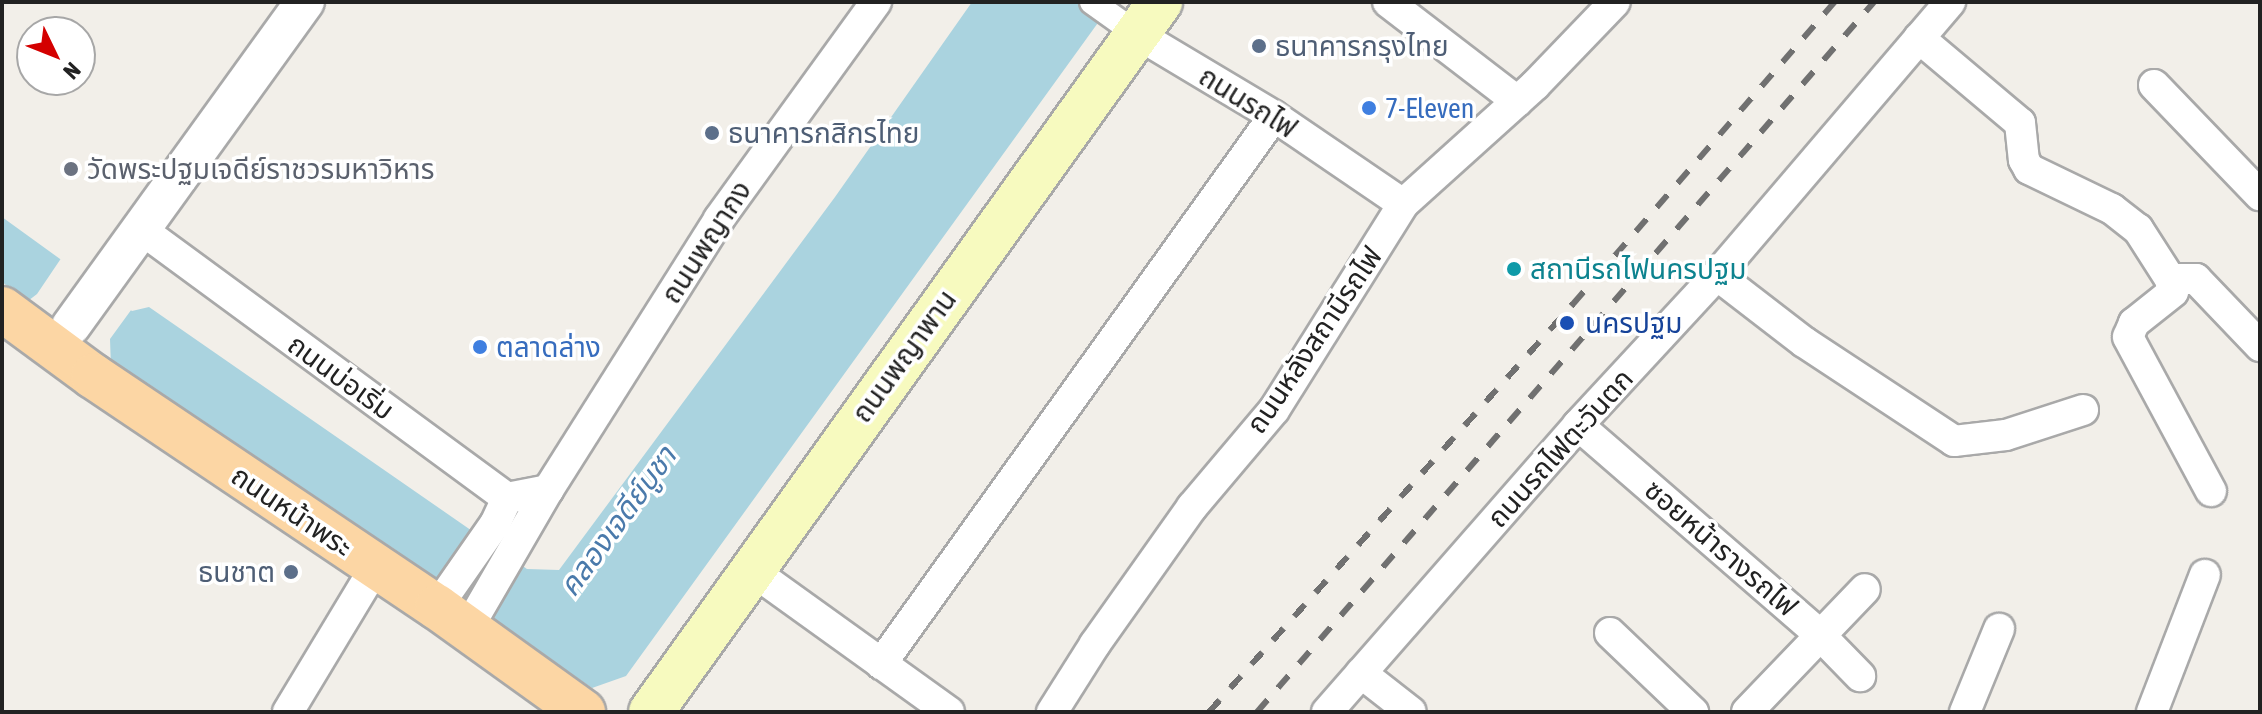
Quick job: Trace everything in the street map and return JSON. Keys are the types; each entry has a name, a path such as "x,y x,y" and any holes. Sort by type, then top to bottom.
{"main road":[{"name":"ถนนพญาพาน","path":"651,712 1138,19"},
{"name":"ถนนหน้าพระ","path":"11,315 93,376 375,568 460,605 583,712"}],"street":[{"path":"71,326 305,2"},
{"name":"ถนนพญากง","path":"460,605 528,526 719,219 876,2"},
{"name":"ถนนรถไฟ","path":"1092,2 1138,19 1403,204"},
{"path":"1388,2 1517,101"},
{"name":"ถนนหลังสถานีรถไฟ","path":"1052,712 1095,644 1192,507 1274,410 1403,204 1517,101 1615,2"},
{"name":"ถนนรถไฟตะวันตก","path":"1327,712 1578,425 1717,275 1950,2"},
{"path":"1919,38 2020,123 2024,160 2029,169 2124,215 2138,229 2170,279 2171,296 2134,323 2128,337 2211,491"},
{"path":"2154,85 2260,195"},
{"path":"881,664 1274,116"},
{"name":"ถนนบ่อเริ่ม","path":"136,238 501,511"},
{"path":"1717,275 1804,342 1954,441 2006,435 2083,410"},
{"path":"2170,279 2196,279 2260,346"},
{"path":"11,315 71,326"},
{"path":"71,326 93,376"},
{"name":"ซอยหน้ารางรถไฟ","path":"1578,425 1819,634 1860,676"},
{"path":"460,605 501,511 548,490"},
{"path":"288,712 375,568"},
{"path":"750,569 949,712"},
{"path":"2152,712 2205,575"},
{"path":"1747,712 1865,589"},
{"path":"1965,712 1999,629"},
{"path":"1610,633 1693,712"},
{"path":"1361,673 1411,712"}],"water":[{"name":"คลองเจดีย์บูชา","path":"972,2 1113,2 626,676 592,688 114,364 2,282 2,217 132,311 149,307 527,569 559,570 835,197"}],"pier":[{"path":"64,254 134,306 110,339 111,367 24,304 37,294"}],"railway":[{"path":"1209,712 1573,304 1835,2"},
{"path":"1257,712 1874,2"}],"place":[{"name":"ธนาคารกรุงไทย","path":"1259,46"},
{"name":"7-Eleven","path":"1369,108"},
{"name":"ธนาคารกสิกรไทย","path":"712,133"},
{"name":"วัดพระปฐมเจดีย์ราชวรมหาวิหาร","path":"71,169"},
{"name":"สถานีรถไฟนครปฐม","path":"1514,269"},
{"name":"นครปฐม","path":"1567,323"},
{"name":"ตลาดล่าง","path":"480,347"},
{"name":"ธนชาต","path":"291,572"}]}
